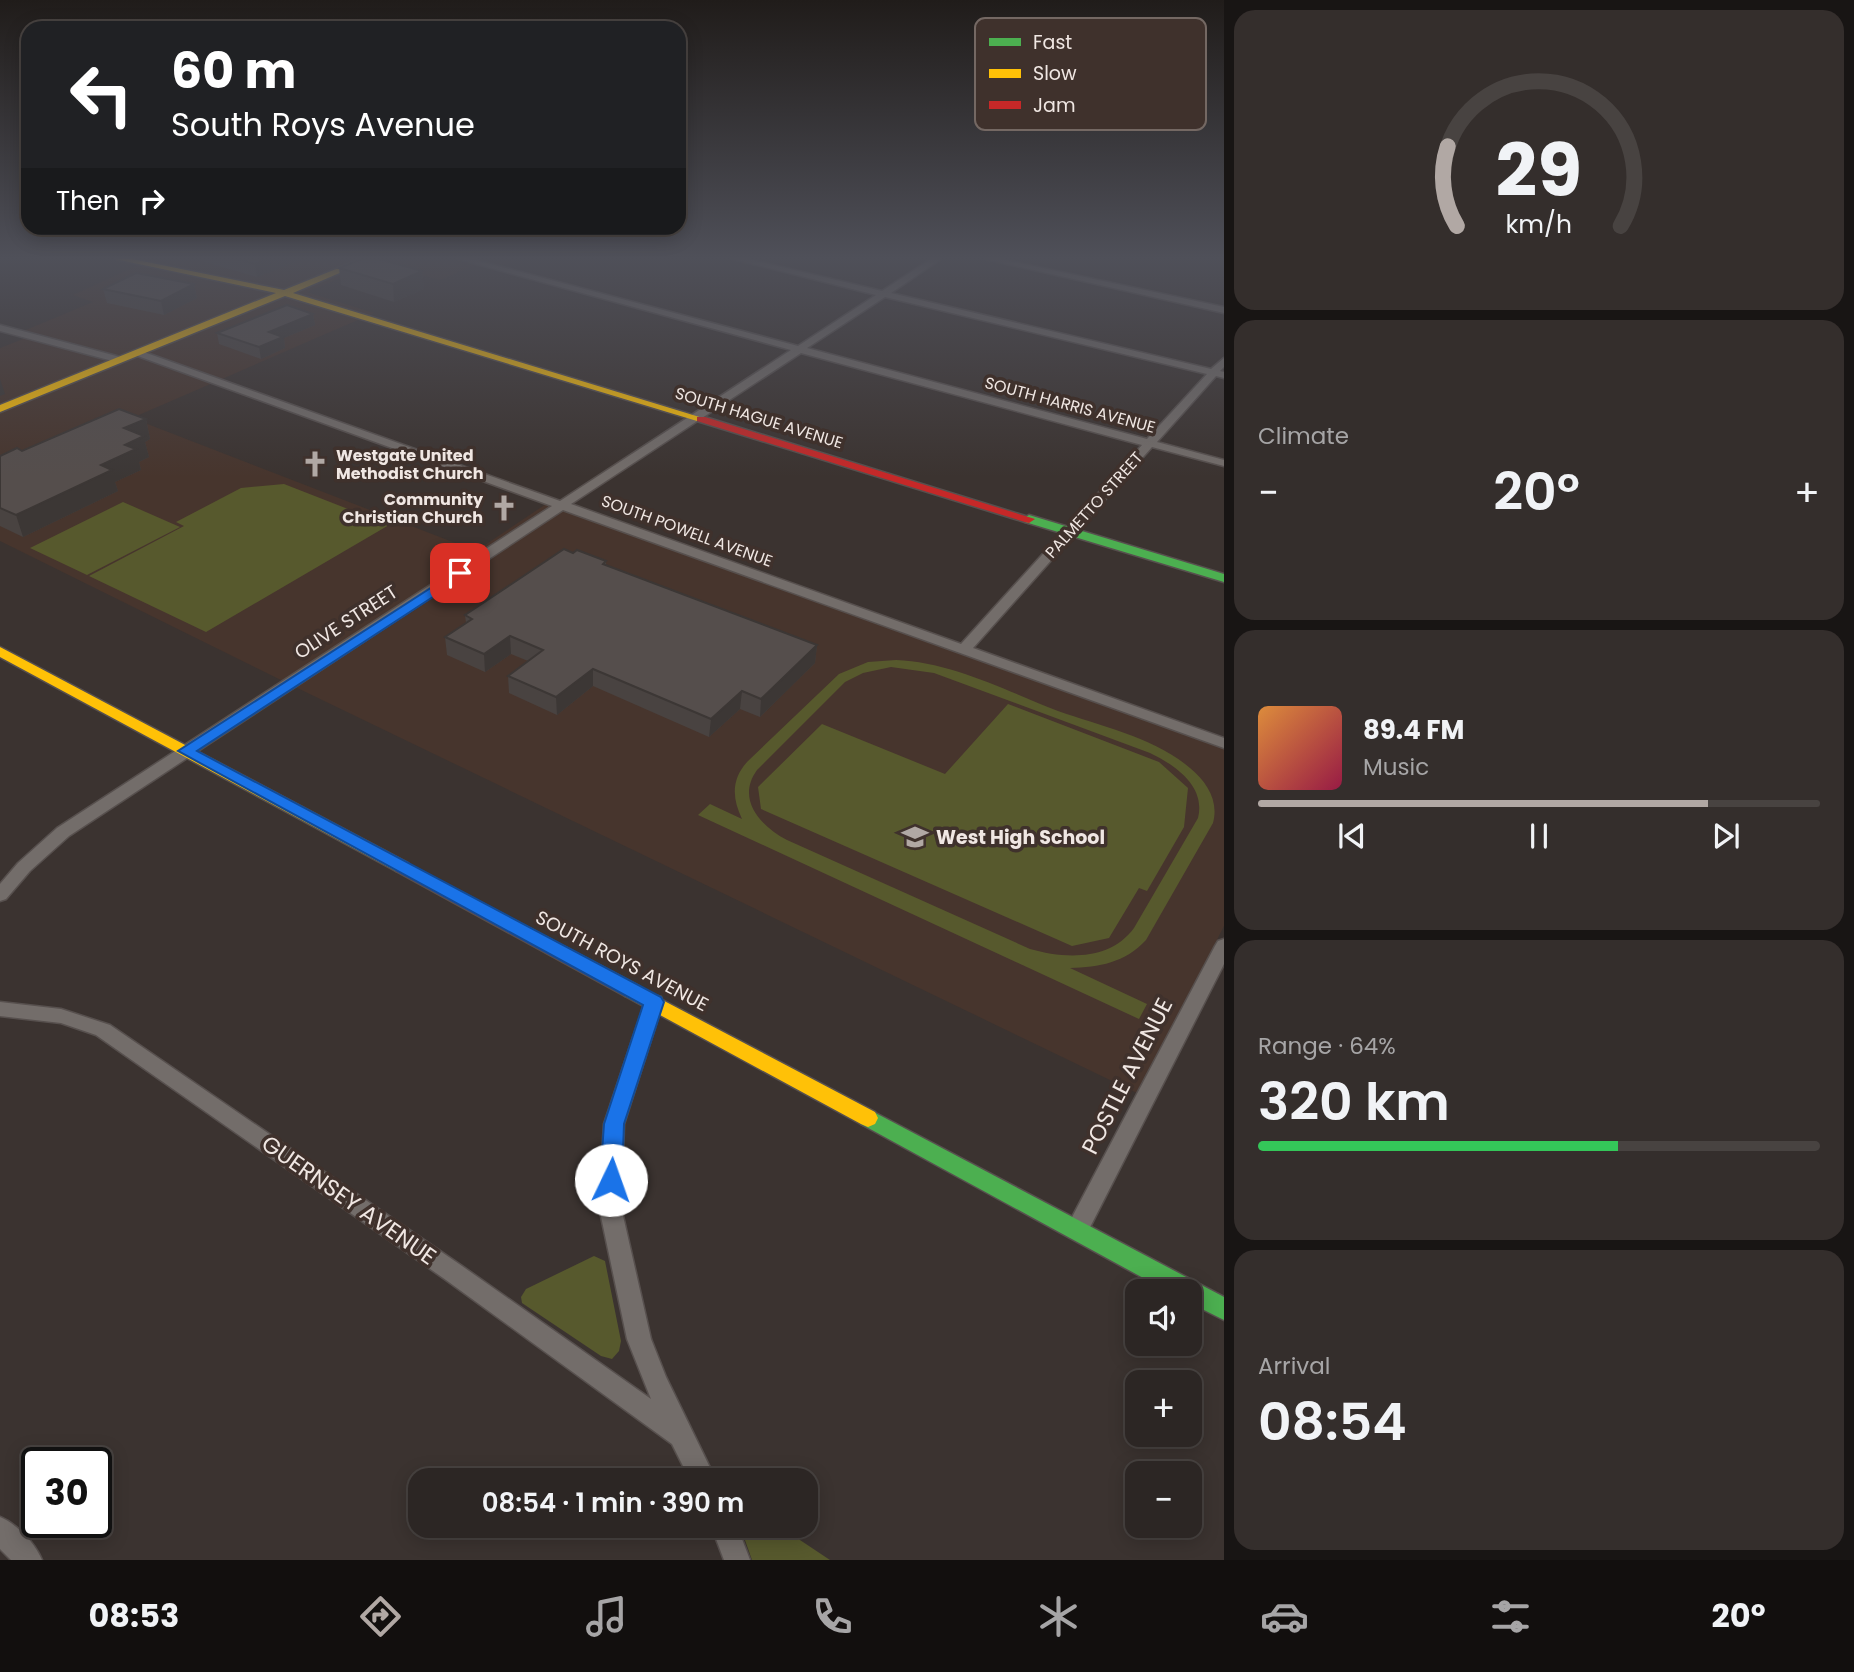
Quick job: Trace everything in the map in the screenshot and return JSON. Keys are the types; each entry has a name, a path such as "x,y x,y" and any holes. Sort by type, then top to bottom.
{"main road":[{"path":"0,409 188,332"},
{"name":"SOUTH HAGUE AVENUE","path":"414,332 1224,578"},
{"name":"SOUTH ROYS AVENUE","path":"0,650 1224,1310"}],"street":[{"path":"14,332 120,360"},
{"name":"SOUTH HARRIS AVENUE","path":"735,332 1224,463"},
{"name":"OLIVE STREET","path":"0,895 24,867 63,831 826,332"},
{"path":"1042,332 1219,374"},
{"name":"SOUTH POWELL AVENUE","path":"138,352 1224,743"},
{"name":"PALMETTO STREET","path":"964,649 1150,443 1219,374 1224,362"},
{"name":"POSTLE AVENUE","path":"1077,1230 1147,1094 1217,977 1224,946"},
{"path":"654,1002 614,1124 610,1208 639,1339 679,1434 697,1468"},
{"name":"GUERNSEY AVENUE","path":"0,1009 61,1016 103,1030 454,1273 679,1434"},
{"path":"0,1530 30,1560"},
{"path":"729,1538 737,1560"}],"shaded area":[{"name":"West High School","path":"21,332 331,332 132,418 476,551 546,504 1224,748 1224,926 1139,1094 289,684 0,541 0,348 31,336"}],"green space":[{"path":"284,484 389,525 206,632 89,576 184,526 176,522 241,488"},
{"path":"123,502 180,527 87,575 30,548"},
{"path":"868,662 917,662 978,679 1144,741 1176,758 1202,779 1213,800 1213,823 1146,940 1120,959 1070,968 1147,1004 1139,1019 698,815 710,804 742,819 736,804 735,789 742,768 839,674","holes":["891,667 934,673 1150,753 1178,770 1193,787 1199,807 1198,818 1134,928 1113,947 1086,955 1058,955 1030,949 787,840 768,827 754,811 749,791 757,770 845,682 863,673"]},
{"path":"1008,704 1159,762 1188,788 1184,827 1147,891 1139,888 1109,938 1072,946 761,809 758,787 822,724 945,774"},
{"path":"594,1256 605,1261 621,1341 619,1351 612,1359 601,1356 522,1303 521,1297 526,1289"},
{"path":"744,1538 797,1538 830,1560 752,1560"}],"building":[{"path":"269,332 283,337 259,347 217,333"},
{"path":"119,409 146,419 124,428 144,436 125,445 136,449 101,465 112,470 16,515 0,508 0,456 17,448 22,451"},
{"path":"564,549 573,553 577,550 606,561 603,564 817,645 761,699 742,691 711,719 593,669 556,697 508,676 543,650 510,636 484,654 445,637 472,619 465,615"}],"traffic: fast":[{"path":"1029,519 1224,578"},
{"path":"868,1118 1224,1309"}],"traffic: slow":[{"path":"0,409 189,332"},
{"path":"413,332 701,419"},
{"path":"0,651 402,867"},
{"path":"632,991 868,1118"}],"traffic: jam":[{"path":"701,419 1029,519"},
{"path":"402,867 632,991"}],"place":[{"name":"Westgate United Methodist Church","path":"315,464"},
{"name":"Community Christian Church","path":"504,508"},
{"name":"West High School","path":"915,837"}],"route":[{"path":"460,573 186,751 654,1002 614,1124 611,1180"}]}
